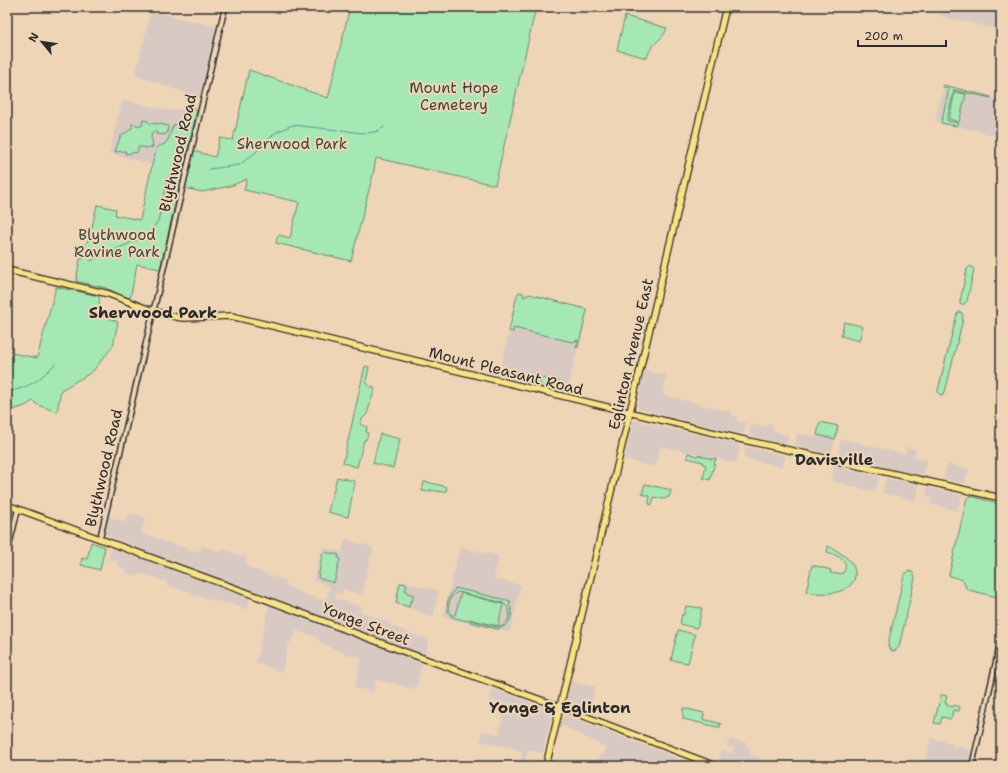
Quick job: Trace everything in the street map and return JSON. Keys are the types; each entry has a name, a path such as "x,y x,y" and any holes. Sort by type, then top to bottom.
{"main road":[{"name":"Eglinton Avenue East","path":"546,766 726,7"},
{"path":"994,7 1001,9"},
{"name":"Mount Pleasant Road","path":"7,270 109,294 154,311 180,317 231,316 744,440 1001,498"},
{"name":"Yonge Street","path":"7,505 100,538 408,653 560,707 716,766"}],"street":[{"name":"Blythwood Road","path":"100,538 224,7"},
{"path":"7,554 18,509"},
{"path":"972,766 1001,640"}],"shaded area":[{"path":"943,7 974,7 1001,13 1001,30 941,16"},
{"path":"151,11 217,27 199,98 135,75"},
{"path":"944,85 1001,99 1001,137 935,121"},
{"path":"122,101 168,110 187,108 184,113 186,115 180,127 165,144 157,147 152,165 109,153"},
{"path":"518,293 529,294 587,309 566,393 499,376"},
{"path":"646,370 666,375 663,395 732,412 732,416 738,417 737,421 746,423 743,434 639,409 637,405 644,371"},
{"path":"634,420 738,444 740,447 736,463 661,446 655,467 626,460 626,451"},
{"path":"769,423 774,425 773,431 789,435 787,444 749,436 751,424 765,427"},
{"path":"797,433 835,439 832,453 829,454 794,446"},
{"path":"841,439 904,454 906,447 916,449 914,457 927,460 924,473 920,475 838,456"},
{"path":"746,447 784,455 783,467 743,458"},
{"path":"947,464 969,469 964,484 943,479"},
{"path":"836,467 878,476 875,492 831,481 834,468"},
{"path":"886,478 919,485 916,500 882,493"},
{"path":"927,487 962,495 958,511 930,504 932,497 926,496"},
{"path":"130,513 146,518 141,533 200,552 202,546 221,552 222,549 247,558 246,565 253,569 286,581 286,586 308,596 326,600 330,586 313,581 323,547 342,552 345,539 373,547 362,595 343,589 342,595 336,593 335,598 361,606 359,611 388,622 394,627 418,636 429,638 416,689 376,680 374,692 355,688 361,658 348,655 319,642 319,638 297,631 288,646 282,672 257,663 271,597 252,590 247,610 230,604 192,595 192,592 167,586 167,582 151,576 138,573 138,576 125,573 126,569 117,567 118,561 109,559 111,548 133,556 136,546 103,534 107,516 126,522"},
{"path":"460,547 499,556 494,579 521,585 510,633 443,617"},
{"path":"400,581 439,591 433,617 395,603"},
{"path":"571,681 595,687 589,711 566,703"},
{"path":"492,689 552,710 543,753 528,750 524,766 519,766 523,751 480,741 482,731 499,734 505,704 489,700"},
{"path":"564,715 675,757 674,766 591,766 606,748 561,725"},
{"path":"931,738 952,743 952,746 972,750 969,766 924,766"},
{"path":"729,739 747,743 746,747 751,748 751,755 760,757 758,766 731,766 720,762 721,750 733,753 734,748 727,746"}],"green space":[{"name":"Mount Hope Cemetery","path":"350,7 536,7 495,185 376,158 351,261 276,243 278,235 290,238 299,202 244,190 247,179 230,186 202,192 185,188 194,151 215,157 220,138 233,140 249,70 328,98"},
{"path":"625,16 667,28 664,35 650,50 647,58 617,50"},
{"path":"944,85 991,98 954,90 947,119 948,121 958,124 956,126 941,123 949,89 943,87"},
{"path":"955,92 966,94 959,122 949,119"},
{"name":"Blythwood Ravine Park","path":"187,108 195,108 197,110 160,269 137,264 130,299 106,288 76,281 80,259 83,259 85,246 90,236 97,205 116,209 115,215 140,220 157,147 165,144 169,139 174,124 181,127 186,115 183,114"},
{"path":"143,120 168,126 167,133 164,135 156,134 157,132 152,132 151,138 153,147 138,147 138,152 125,154 126,151 115,152 120,137 132,128 132,124 142,126"},
{"path":"971,266 974,269 967,301 961,305 960,301 967,269"},
{"path":"56,287 99,296 100,314 118,322 113,346 92,372 61,390 57,412 38,405 33,401 25,406 7,412 7,356 11,353 37,358"},
{"path":"519,292 523,293 524,297 529,294 586,309 587,311 578,347 576,348 578,340 572,342 514,328 513,332 509,331"},
{"path":"959,312 962,313 963,319 945,392 941,395 938,393 938,390 957,314"},
{"path":"844,322 861,326 862,329 859,341 841,336"},
{"path":"365,366 369,367 366,381 370,388 372,386 375,388 367,414 362,419 360,424 367,427 366,432 368,433 366,440 364,440 357,467 343,463"},
{"path":"542,378 563,383 560,392 539,387"},
{"path":"820,422 838,426 835,439 817,435"},
{"path":"380,434 400,439 393,468 373,463"},
{"path":"688,453 712,459 716,458 710,480 703,478 706,465 703,464 703,462 687,458"},
{"path":"337,477 355,481 348,517 328,512"},
{"path":"424,482 447,487 446,491 422,491"},
{"path":"645,484 671,490 669,497 664,499 654,497 652,505 649,504 650,496 642,494"},
{"path":"970,496 1001,504 1001,598 969,590 966,588 963,580 949,575 967,498"},
{"path":"91,542 105,547 100,570 81,565 82,558 87,559"},
{"path":"828,546 838,551 852,563 855,574 854,580 851,585 844,590 833,593 806,592 812,565 831,570 830,573 838,574 843,573 845,569 842,559 827,552"},
{"path":"325,552 339,555 338,558 340,559 334,583 318,578 322,554"},
{"path":"909,571 914,574 915,578 899,647 892,651 888,644 904,576"},
{"path":"400,583 407,584 405,591 414,595 412,601 410,601 409,607 396,603"},
{"path":"455,589 511,601 509,604 511,608 510,620 505,626 497,629 452,617 448,610 447,604","holes":["458,592 503,603 508,608 509,616 506,623 499,627 468,619 498,626 503,604 461,593 455,615 452,615 449,609 449,602 452,596"]},
{"path":"686,606 702,608 698,626 696,628 680,624 682,614 684,615"},
{"path":"678,630 695,635 688,663 671,660"},
{"path":"941,695 947,696 945,703 947,703 946,705 960,707 959,711 953,710 951,719 942,717 940,724 934,723"},
{"path":"683,708 704,713 703,719 722,724 720,724 720,727 717,727 683,719"}],"waterway":[{"path":"209,169 239,165 255,153 275,133 292,125 338,130"},
{"path":"341,130 369,133 384,127"},
{"path":"90,261 149,233 158,221 170,175"},
{"path":"7,392 28,386 44,375 55,364"}],"district":[{"name":"Sherwood Park","path":"153,312"},
{"name":"Davisville","path":"834,459"},
{"name":"Yonge & Eglinton","path":"560,707"}]}
